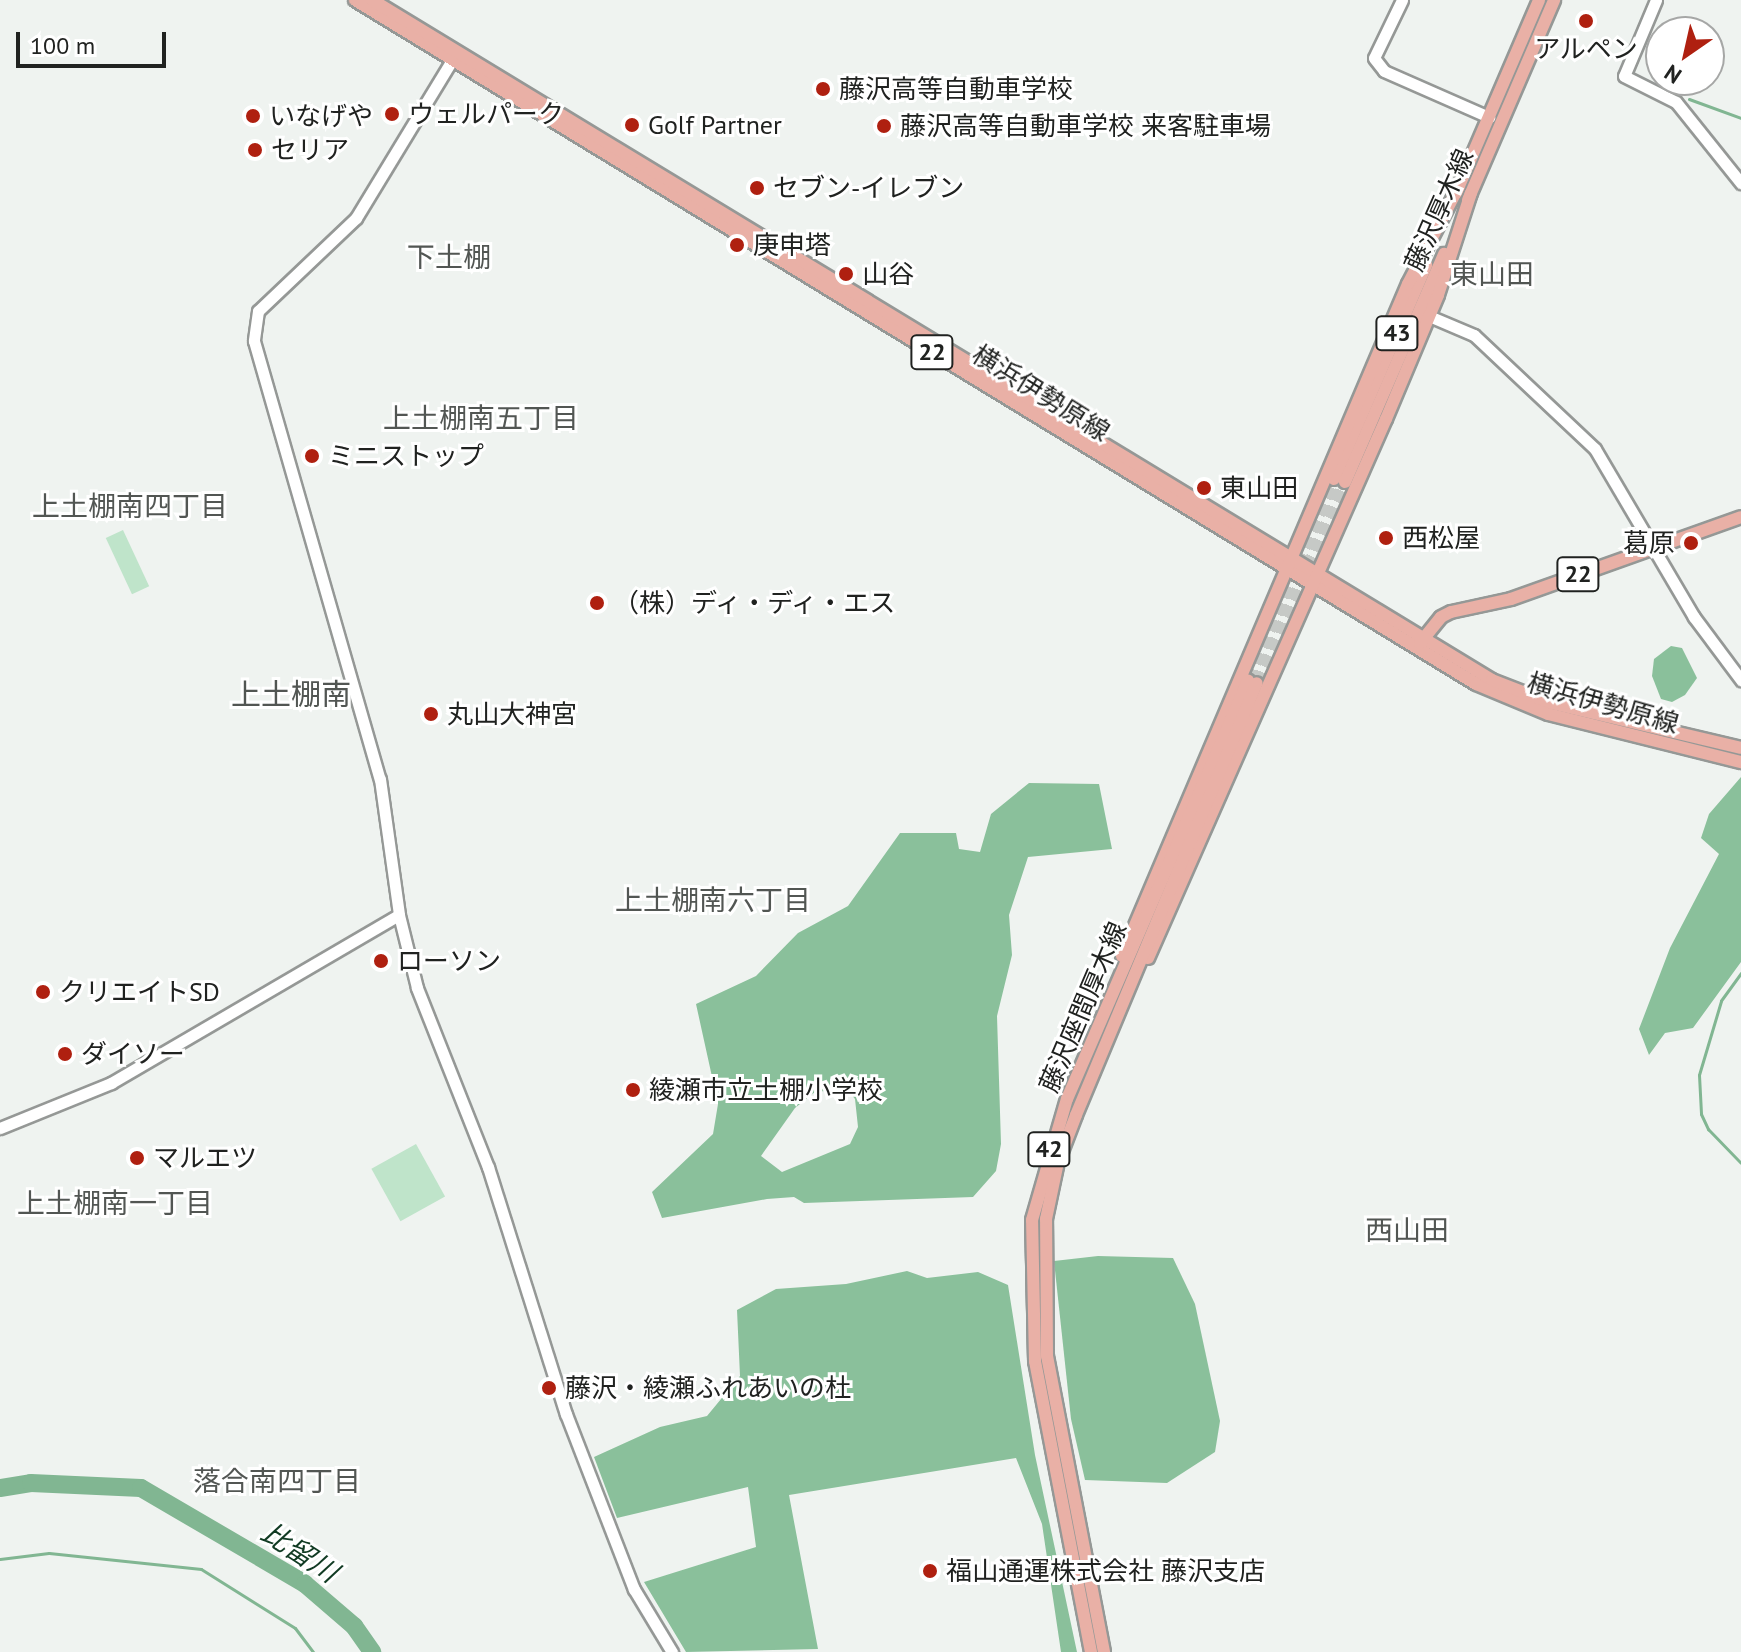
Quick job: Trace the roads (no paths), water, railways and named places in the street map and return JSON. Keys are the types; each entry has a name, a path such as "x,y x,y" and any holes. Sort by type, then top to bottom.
{"main road":[{"name":"横浜伊勢原線","path":"355,0 1518,703 1741,762"},
{"name":"横浜伊勢原線","path":"372,0 1290,565"},
{"name":"藤沢厚木線","path":"1465,190 1489,117 1539,0"},
{"name":"藤沢厚木線","path":"1340,480 1465,190 1554,0"},
{"path":"1290,565 1408,284 1465,190"},
{"path":"1313,578 1429,316 1465,190"},
{"name":"22","path":"1420,644 1441,617 1511,599 1652,546 1741,517"},
{"name":"42","path":"1119,996 1134,921 1290,565"},
{"name":"42","path":"1119,996 1200,848 1313,578"},
{"name":"横浜伊勢原線","path":"1420,644 1528,696 1741,748"},
{"name":"藤沢座間厚木線","path":"1091,1652 1035,1361 1032,1220 1053,1135 1119,996 1252,682"},
{"name":"藤沢座間厚木線","path":"1104,1652 1047,1356 1044,1256 1058,1162 1119,996"}],"street":[{"path":"1402,0 1374,58 1384,71 1489,117"},
{"path":"1656,0 1624,76 1683,108 1741,183"},
{"path":"452,60 356,218 264,303 253,331 272,417 380,779 399,915 417,988 488,1167 566,1414 634,1589 672,1652"},
{"path":"1429,316 1474,335 1584,437 1724,662 1741,680"},
{"path":"0,1128 111,1083 399,915"}],"waterway":[{"path":"1689,99 1741,118"},
{"path":"1741,973 1721,1001 1699,1075 1701,1114 1708,1129 1741,1163"},
{"name":"比留川","path":"0,1488 31,1483 141,1488 305,1584 354,1626 372,1652"},
{"path":"0,1559 49,1553 201,1569 295,1628 313,1652"}],"tunnel":[{"path":"1248,680 1334,479"},
{"path":"1257,683 1345,482"}],"place":[{"name":"アルペン","path":"1586,21"},
{"name":"藤沢高等自動車学校","path":"823,89"},
{"name":"ウェルパーク","path":"392,114"},
{"name":"いなげや","path":"253,116"},
{"name":"Golf Partner","path":"632,125"},
{"name":"藤沢高等自動車学校 来客駐車場","path":"884,126"},
{"name":"セリア","path":"255,150"},
{"name":"セブン-イレブン","path":"757,188"},
{"name":"庚申塔","path":"737,245"},
{"name":"山谷","path":"846,274"},
{"name":"ミニストップ","path":"312,456"},
{"name":"東山田","path":"1204,488"},
{"name":"西松屋","path":"1386,538"},
{"name":"葛原","path":"1691,543"},
{"name":"（株）ディ・ディ・エス","path":"597,603"},
{"name":"丸山大神宮","path":"431,714"},
{"name":"ローソン","path":"381,961"},
{"name":"クリエイトSD","path":"43,992"},
{"name":"ダイソー","path":"65,1054"},
{"name":"綾瀬市立土棚小学校","path":"633,1090"},
{"name":"マルエツ","path":"137,1158"},
{"name":"藤沢・綾瀬ふれあいの杜","path":"549,1388"},
{"name":"福山通運株式会社 藤沢支店","path":"930,1571"}],"district":[{"name":"下土棚","path":"449,257"},
{"name":"東山田","path":"1492,274"},
{"name":"上土棚南五丁目","path":"481,418"},
{"name":"上土棚南四丁目","path":"130,506"},
{"name":"上土棚南","path":"291,694"},
{"name":"上土棚南六丁目","path":"713,900"},
{"name":"上土棚南一丁目","path":"115,1203"},
{"name":"西山田","path":"1407,1230"},
{"name":"落合南四丁目","path":"277,1481"}]}
